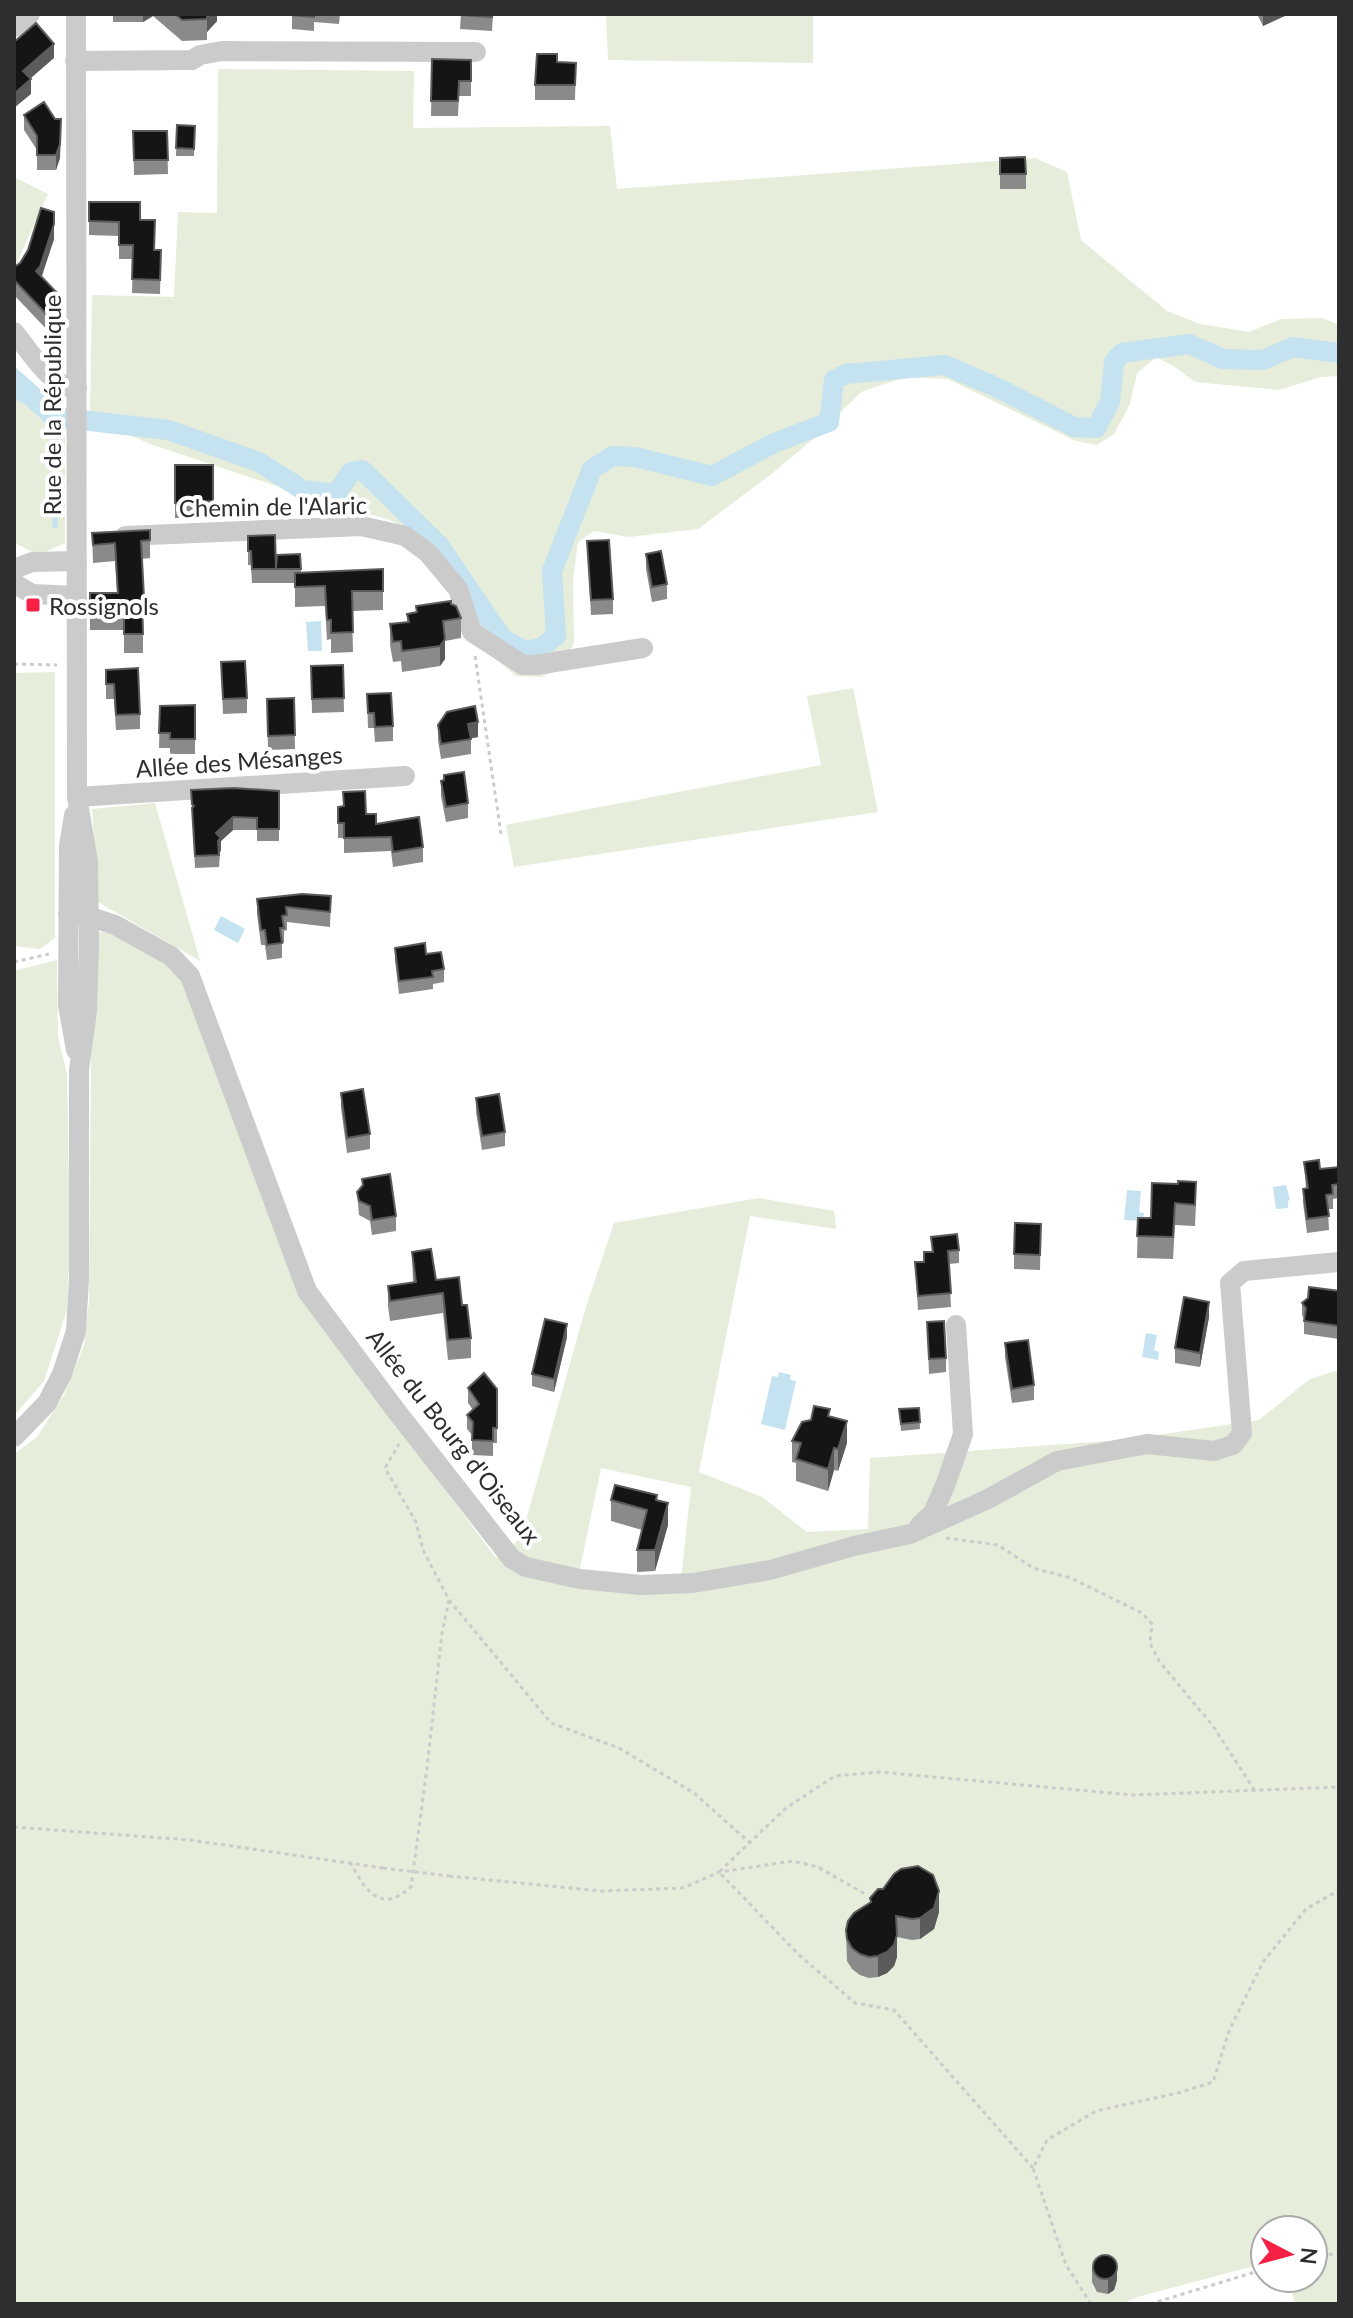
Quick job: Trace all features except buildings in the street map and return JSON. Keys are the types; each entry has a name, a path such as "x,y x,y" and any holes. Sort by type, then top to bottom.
{"street":[{"path":"14,27 30,14"},
{"name":"Rue de la République","path":"14,1437 47,1403 62,1374 76,1331 79,1279 79,1070 87,1011 78,915 88,862 77,797 76,14"},
{"path":"75,61 192,60 200,55 222,51 476,52"},
{"path":"14,332 52,378 77,396"},
{"name":"Chemin de l'Alaric","path":"78,539 361,526 405,536 428,553 458,589 472,632"},
{"path":"14,569 32,562 77,561"},
{"path":"14,583 32,594 77,596"},
{"path":"472,632 523,665 643,648"},
{"name":"Allée des Mésanges","path":"77,797 405,776"},
{"name":"Allée du Bourg d'Oiseaux","path":"78,915 115,925 171,956 190,976 307,1291 512,1559 543,1572 641,1585 693,1583 770,1570 910,1534 988,1499 1057,1461 1147,1444 1214,1451 1233,1445 1242,1433 1230,1283 1244,1271 1339,1262"},
{"path":"910,1534 933,1513 963,1434 956,1325"}],"path":[{"path":"472,632 501,834"},
{"path":"14,664 77,666"},
{"path":"403,1419 403,1439 385,1468 416,1522 423,1550 449,1600 551,1723 619,1748 694,1793 750,1843"},
{"path":"910,1534 998,1545 1033,1568 1071,1578 1142,1613 1152,1624 1150,1643 1159,1661 1213,1726 1255,1791"},
{"path":"350,1862 362,1885 373,1896 388,1900 402,1895 411,1887 442,1633 449,1600"},
{"path":"719,1872 786,1808 835,1776 879,1772 1133,1795 1339,1787"},
{"path":"14,1827 190,1840 383,1868 601,1891 683,1888 719,1872 793,1861 818,1867 865,1894"},
{"path":"719,1872 799,1955 855,2003 894,2010 1033,2168 1066,2265 1091,2304"},
{"path":"1033,2168 1047,2140 1096,2111 1213,2082 1229,2031 1263,1962 1306,1909 1339,1890"},
{"path":"1150,2304 1249,2274"}],"green space":[{"path":"606,14 813,14 813,63 608,60"},
{"path":"218,69 414,71 413,128 610,126 617,189 1035,158 1067,172 1081,240 1167,311 1200,324 1249,332 1281,319 1322,318 1339,325 1339,376 1321,377 1279,390 1195,382 1156,357 1137,373 1130,404 1114,434 1097,445 1076,441 948,379 905,377 861,392 774,472 698,529 629,537 594,531 578,542 573,580 574,643 563,665 542,677 516,676 486,651 421,538 388,519 334,505 153,445 115,429 119,424 117,416 90,415 92,295 174,297 178,212 217,213"},
{"path":"14,177 48,194 14,269"},
{"path":"14,399 35,411 48,432 65,430 65,543 38,555 15,543"},
{"path":"55,672 55,938 40,949 14,946 14,673"},
{"path":"853,688 878,812 514,867 506,825 821,765 807,696"},
{"path":"155,803 200,961 98,902 92,809"},
{"path":"92,931 110,933 174,966 186,984 330,1334 496,1558 521,1538 585,1310 614,1223 759,1198 834,1211 836,1229 750,1216 699,1472 762,1497 807,1532 868,1529 870,1458 1123,1440 1259,1420 1310,1379 1339,1370 1339,2304 1295,2304 1292,2294 1329,2294 1329,2214 1249,2214 1249,2267 1120,2304 14,2304 14,1454 37,1437 64,1395 84,1345 89,1301","holes":["601,1468 691,1487 681,1579 579,1573"]},
{"path":"57,960 58,1037 67,1074 70,1239 67,1310 44,1381 14,1416 14,971"}],"water":[{"path":"14,366 65,411 65,430 48,432 35,411 14,399"},
{"path":"90,415 118,416 119,424 115,429 90,429"},
{"path":"321,621 322,651 308,651 306,622"},
{"path":"221,916 245,929 238,943 214,930"},
{"path":"1286,1185 1290,1200 1288,1208 1276,1209 1273,1187"},
{"path":"1127,1190 1141,1191 1139,1212 1144,1213 1143,1221 1124,1220"},
{"path":"1146,1333 1157,1335 1154,1350 1159,1352 1158,1360 1142,1357"},
{"path":"779,1372 791,1375 790,1380 796,1381 785,1430 761,1424 772,1376 778,1377"}],"waterway":[{"path":"14,382 55,417 168,430 259,462 303,490 336,494 351,472 362,470 438,544 503,639 525,651 541,648 556,636 552,571 592,469 613,456 635,457 712,476 774,443 829,422 834,380 846,374 945,365 1074,427 1096,428 1110,402 1114,362 1122,353 1189,344 1223,359 1263,360 1293,347 1339,353"},
{"path":"55,427 55,526"}],"place":[{"name":"Rossignols","path":"33,605"}]}
